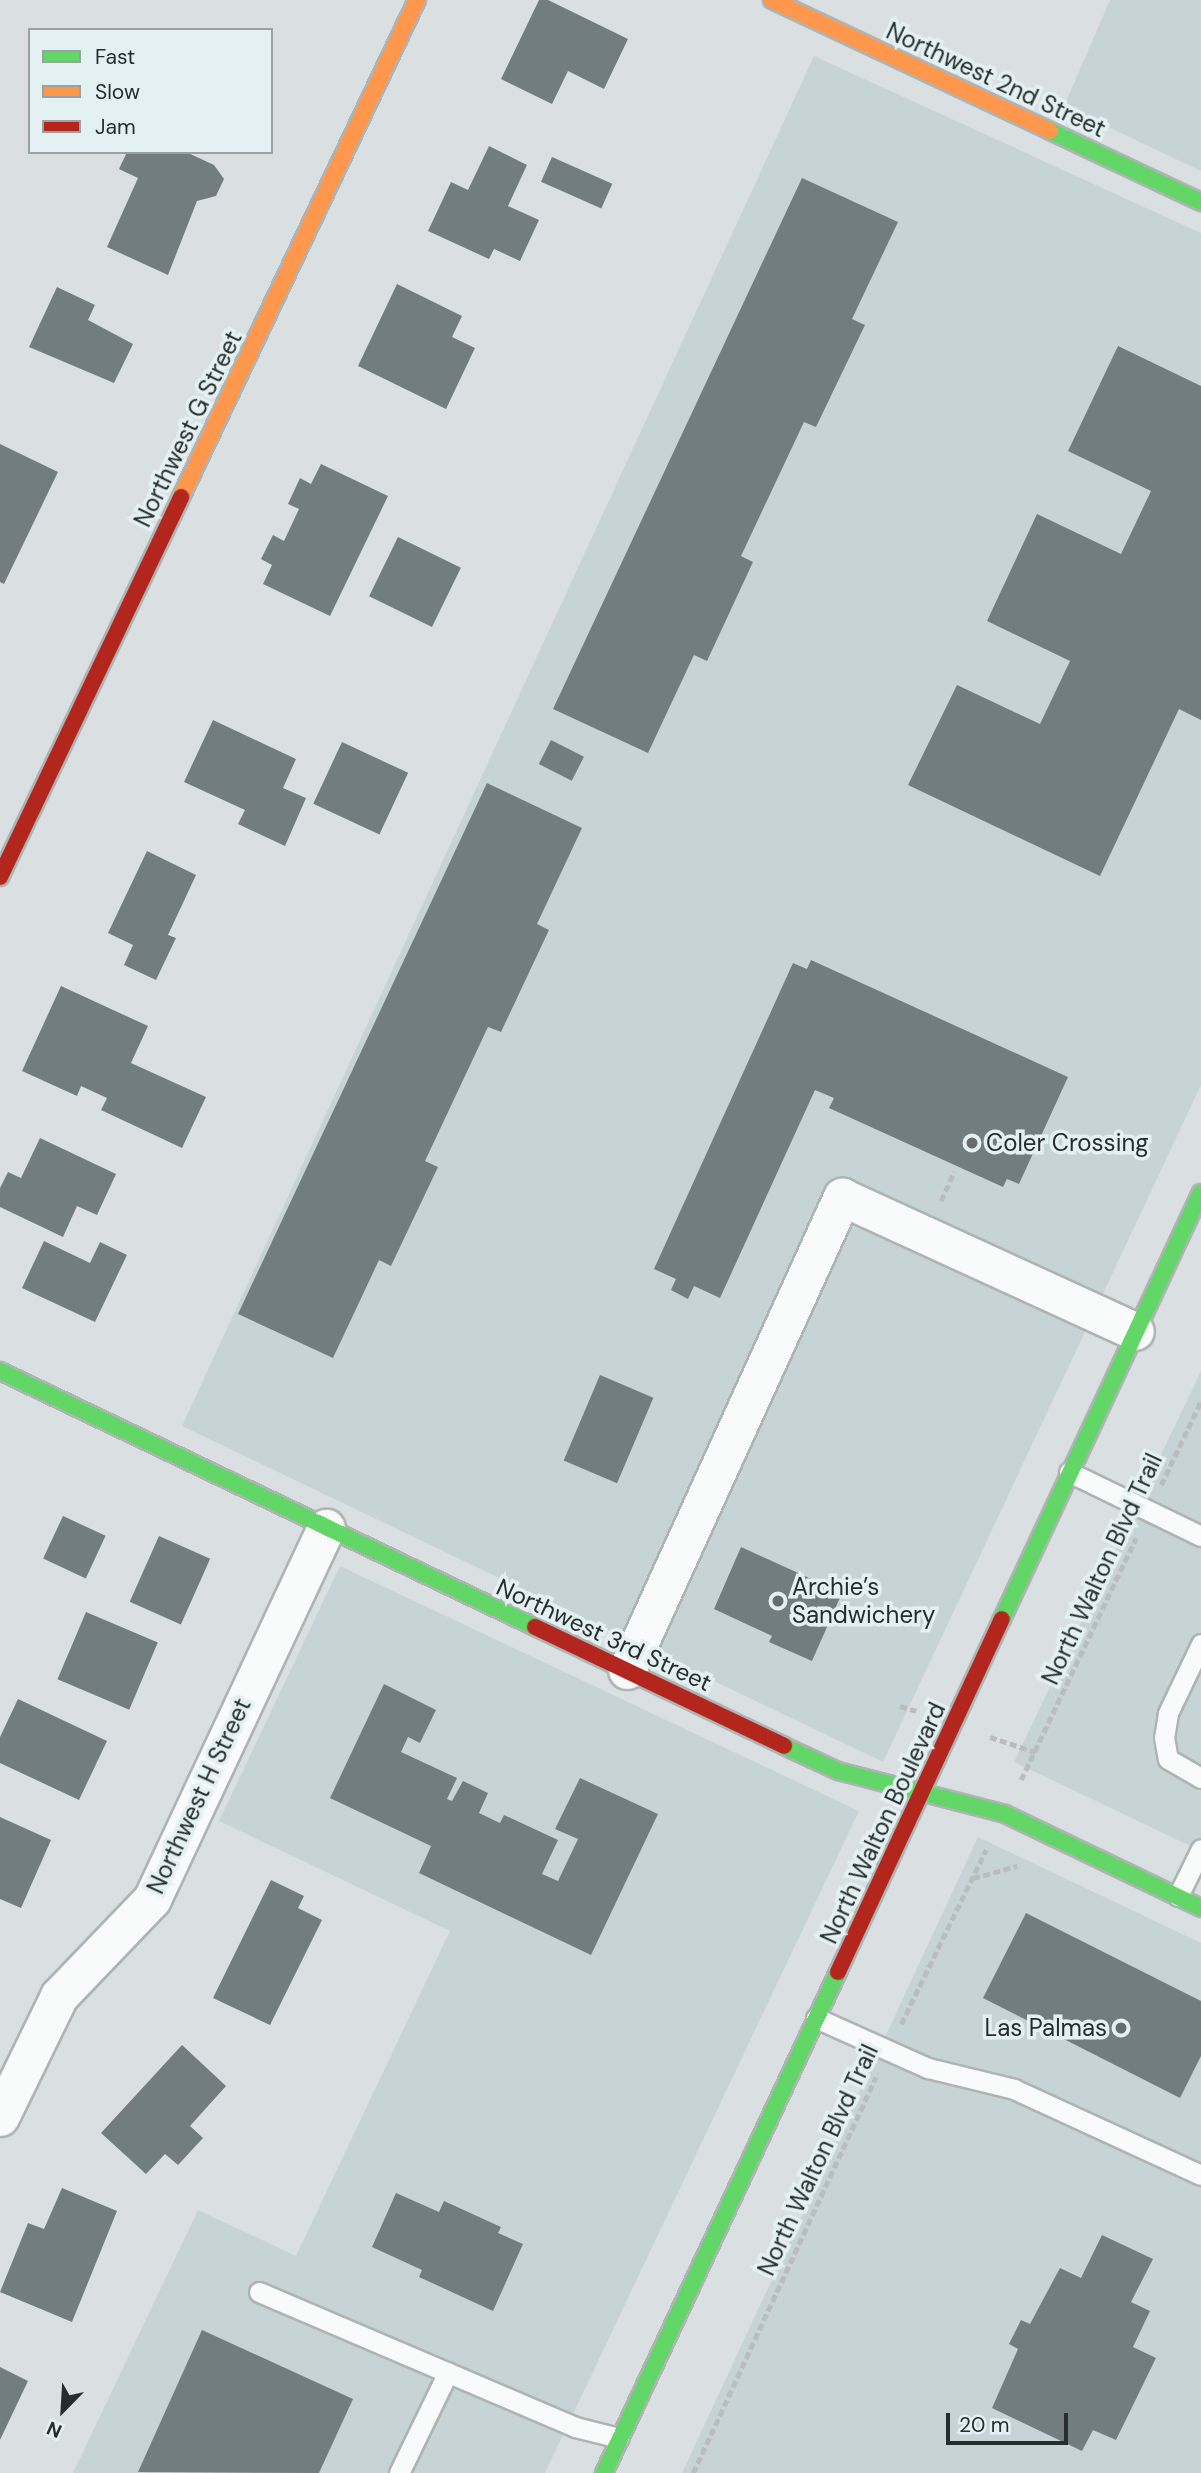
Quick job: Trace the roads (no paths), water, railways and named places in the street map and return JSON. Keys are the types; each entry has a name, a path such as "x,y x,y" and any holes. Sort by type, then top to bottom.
{"street":[{"name":"Northwest G Street","path":"0,877 11,825 417,0"},
{"name":"Northwest 2nd Street","path":"772,0 1201,202"},
{"name":"North Walton Boulevard","path":"604,2473 1201,1193"},
{"path":"626,1670 842,1196 1135,1331"},
{"name":"Northwest 3rd Street","path":"0,1371 838,1771 1005,1814 1201,1908"},
{"name":"Northwest H Street","path":"0,2117 59,1996 152,1899 326,1528"}],"lane":[{"path":"1069,1472 1201,1536"},
{"path":"1201,1644 1168,1713 1164,1737 1168,1759 1201,1778"},
{"path":"1178,1896 1201,1849"},
{"path":"816,2018 928,2068 1014,2089 1201,2173"},
{"path":"259,2292 575,2427 620,2438"},
{"path":"399,2473 448,2372"}],"place":[{"name":"Coler Crossing","path":"972,1143"},
{"name":"Archie’s Sandwichery","path":"778,1601"},
{"name":"Las Palmas","path":"1121,2028"}]}
